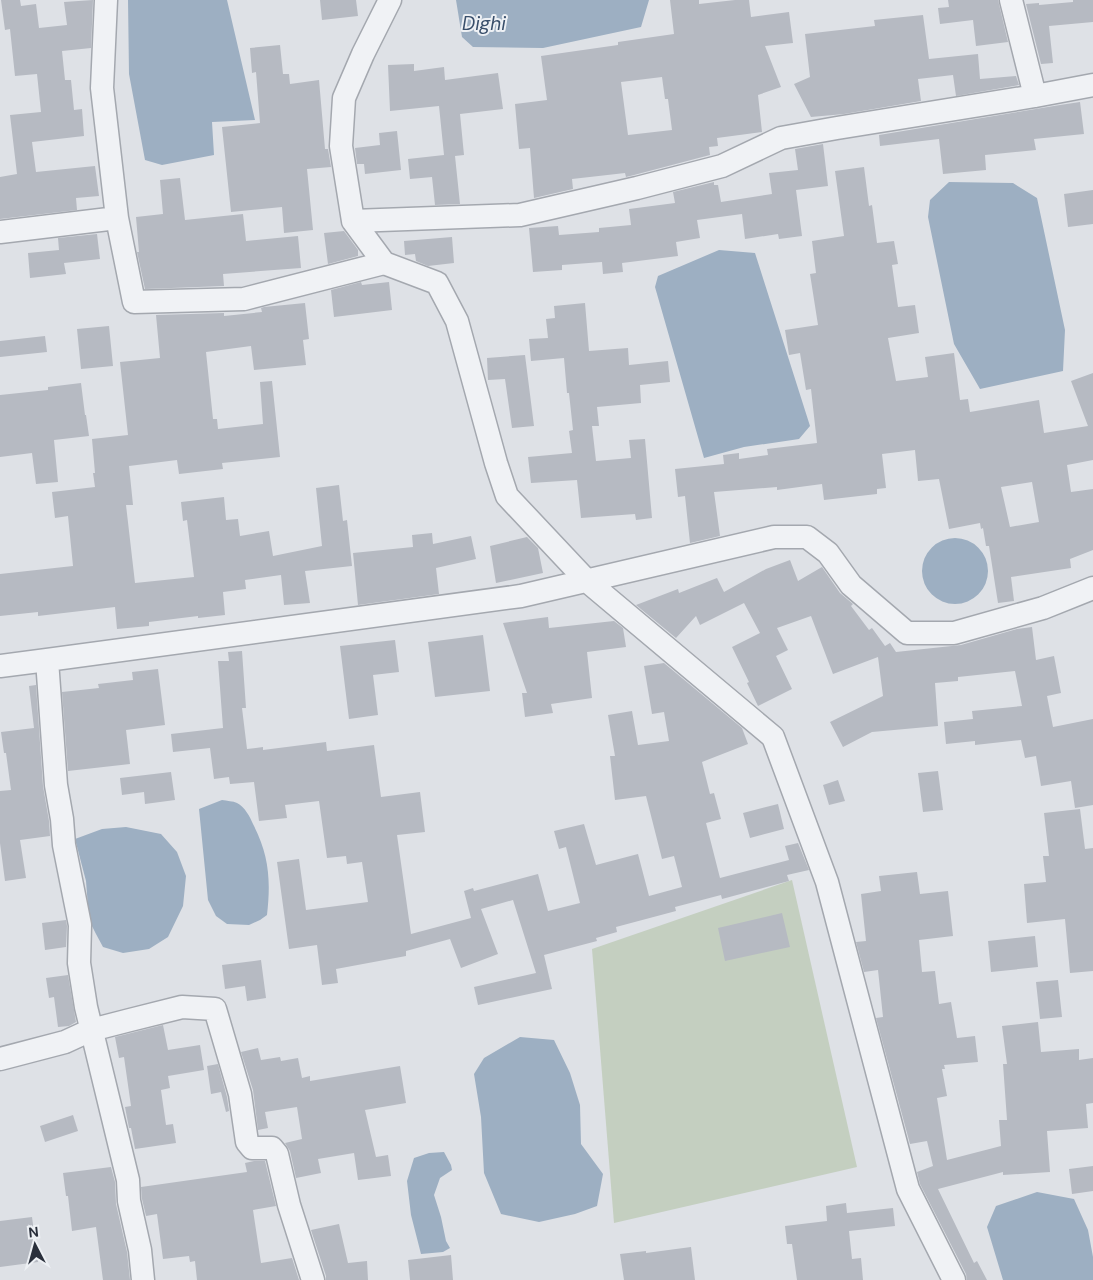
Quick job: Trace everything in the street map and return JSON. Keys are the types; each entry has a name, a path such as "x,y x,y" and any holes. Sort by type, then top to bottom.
{"street":[{"path":"106,0 102,88 117,218 134,302 244,299 384,263"},
{"path":"390,0 344,98 341,146 354,221 384,263 437,283 457,321 496,463 507,496 587,581 773,737 827,882 908,1189 954,1280"},
{"path":"1011,0 1035,96"},
{"path":"354,221 520,214 637,188 722,166 781,138 1093,85"},
{"path":"0,232 117,218"},
{"path":"0,666 521,596 774,537 807,537 828,553 851,585 907,633 954,632 1043,608 1093,588"},
{"path":"47,660 56,784 64,845 80,925 79,963 91,1030 128,1180 129,1201 140,1250 143,1280"},
{"path":"0,1059 65,1042 91,1030 130,1020 182,1008 215,1009 240,1094 247,1142 252,1148 272,1148 277,1154 289,1205 313,1280"}],"green space":[{"path":"792,880 857,1167 614,1223 592,949"}],"water":[{"path":"128,0 227,0 255,120 212,122 214,155 162,165 145,160 129,74"},
{"name":"Dighi","path":"456,0 649,0 641,27 543,48 473,47 462,37"},
{"path":"949,182 1013,183 1037,198 1065,330 1063,371 980,389 954,344 928,217 930,200"},
{"path":"719,250 755,253 810,426 799,439 744,447 704,458 655,287 658,276"},
{"path":"955,538 967,541 978,548 985,559 988,571 985,583 978,594 967,601 955,604 943,601 932,594 925,583 922,571 925,559 932,548 943,541"},
{"path":"222,800 237,803 245,810 263,846 266,857 269,879 267,915 249,925 227,924 216,916 208,900 199,809"},
{"path":"126,827 161,834 177,852 186,876 183,906 168,937 149,949 123,953 103,947 89,920 86,881 75,839 102,829"},
{"path":"520,1037 554,1040 570,1073 580,1105 581,1144 603,1174 597,1206 575,1214 539,1222 501,1214 484,1173 481,1117 474,1074 484,1058"},
{"path":"444,1152 452,1170 440,1178 434,1195 446,1241 450,1248 443,1252 421,1254 411,1215 407,1181 414,1158 429,1153"},
{"path":"1037,1192 1074,1199 1088,1230 1093,1257 1093,1280 1003,1280 987,1227 996,1206"}],"building":[{"path":"1,0 20,0 21,6 36,4 39,28 67,25 64,2 93,0 91,48 62,51 65,80 71,80 74,110 82,109 84,136 32,142 36,172 95,166 99,196 76,198 77,210 0,219 0,177 17,174 10,115 41,112 37,74 15,76 10,29 5,30"},
{"path":"320,0 356,0 358,16 322,20"},
{"path":"670,0 699,0 699,4 749,0 751,17 789,12 793,43 765,46 781,87 758,95 762,132 717,138 718,146 709,147 710,155 626,177 625,173 572,179 573,189 534,198 530,148 519,149 515,104 547,100 541,56 618,45 618,42 674,34","holes":["662,77 665,99 668,99 672,130 628,135 621,82"]},
{"path":"948,0 998,0 1008,42 976,46 973,20 940,24 938,8 949,7"},
{"path":"1073,0 1093,0 1093,22 1049,26 1053,63 1041,64 1026,4 1039,3 1039,5 1073,2"},
{"path":"923,15 929,59 978,54 980,79 1016,76 1019,85 956,96 953,75 918,79 921,101 844,114 811,117 794,84 810,77 805,34 875,26 874,20"},
{"path":"280,45 283,74 289,74 290,84 319,80 325,149 328,149 331,167 307,169 313,230 284,233 282,207 231,212 222,127 260,123 256,72 252,73 250,48"},
{"path":"414,64 414,71 444,67 445,80 498,73 503,109 460,114 464,155 455,156 460,204 435,205 432,177 410,179 408,159 444,155 439,106 390,111 388,65"},
{"path":"1080,102 1084,134 1034,139 1036,150 985,155 986,170 943,174 939,139 880,146 879,135"},
{"path":"397,131 401,170 365,174 364,164 357,164 355,148 380,145 379,133"},
{"path":"823,144 828,186 796,190 802,236 779,239 778,234 745,239 742,214 697,220 700,238 676,242 678,256 622,263 623,272 603,274 602,262 562,265 562,270 533,272 529,228 558,226 559,235 599,232 599,228 631,225 629,209 675,203 673,192 714,182 714,185 718,185 721,202 772,194 769,173 798,170 795,149"},
{"path":"864,167 869,206 872,205 877,243 894,241 898,264 892,265 898,307 915,305 919,333 888,338 896,381 928,377 925,357 954,353 960,400 968,399 970,412 1039,400 1044,433 1088,426 1071,381 1093,373 1093,460 1067,465 1071,492 1093,489 1093,550 1070,559 1071,568 1011,577 1014,601 998,603 989,546 986,546 983,528 981,529 980,523 949,529 939,479 918,481 915,450 882,454 886,488 877,489 877,494 824,500 822,484 777,490 777,487 714,492 720,536 690,543 685,496 678,497 675,469 724,464 723,455 739,453 739,459 768,455 767,449 817,443 811,389 806,390 800,353 789,355 785,330 818,325 810,274 816,273 812,241 844,236 835,171","holes":["1032,482 1039,522 1010,527 1001,487"]},
{"path":"180,178 185,220 243,214 246,241 298,236 301,268 223,274 224,286 145,289 137,252 139,252 136,217 163,214 160,180"},
{"path":"1093,190 1093,224 1068,227 1064,194"},
{"path":"344,231 358,250 358,256 328,264 324,233"},
{"path":"97,234 100,259 64,263 66,274 30,278 28,253 59,250 58,238"},
{"path":"452,237 454,263 428,266 416,261 415,254 405,255 404,241"},
{"path":"361,282 362,285 389,282 392,310 334,317 331,290"},
{"path":"305,303 309,339 303,340 306,365 254,370 251,346 206,352 213,419 217,419 218,429 263,424 260,382 272,381 280,457 222,463 223,469 179,474 177,460 129,466 133,505 126,505 135,583 194,577 187,520 183,521 181,502 224,497 226,520 238,519 240,536 269,531 273,556 322,546 316,488 339,485 343,521 347,520 352,566 305,571 310,603 284,605 281,575 245,580 246,589 223,592 225,615 149,622 149,626 117,629 115,607 38,616 38,612 0,616 0,574 73,566 68,516 55,518 52,492 95,487 92,439 128,435 120,362 160,358 156,315 224,313 224,316 262,312 261,308 264,307"},
{"path":"585,303 589,351 628,348 629,365 668,361 670,382 640,385 641,403 597,407 599,426 592,426 596,461 631,458 629,440 645,439 652,518 636,520 635,514 581,518 577,480 531,483 528,457 572,453 569,431 573,430 564,358 531,361 529,339 548,338 546,319 555,318 554,306"},
{"path":"109,326 113,366 81,369 77,329"},
{"path":"45,336 47,352 0,357 0,341"},
{"path":"525,355 534,426 512,428 505,379 488,380 487,358"},
{"path":"81,383 89,436 54,440 58,482 36,484 32,453 0,457 0,395 48,390 48,387"},
{"path":"432,533 433,544 471,536 476,559 436,568 439,594 358,605 353,553 413,547 412,535"},
{"path":"527,537 538,548 543,573 496,583 490,546"},
{"path":"790,560 798,581 822,567 840,593 853,604 851,606 869,630 872,628 885,646 890,643 896,652 961,645 1017,629 1032,627 1036,660 1054,656 1061,693 1047,696 1053,727 1093,719 1093,805 1075,808 1071,781 1041,786 1036,756 1025,758 1021,740 975,745 975,741 946,744 944,722 973,719 972,711 1022,706 1015,671 958,677 958,681 935,683 938,726 872,732 843,747 830,722 883,696 878,657 833,674 811,616 777,628 788,650 776,656 792,689 758,706 732,647 760,633 744,603 700,625 696,616 676,638 636,605 678,589 679,593 717,578 724,592 766,569"},
{"path":"548,617 549,628 614,621 623,628 626,647 587,652 592,698 551,704 553,713 525,717 522,693 527,693 503,623"},
{"path":"483,635 490,691 435,697 428,642"},
{"path":"395,640 399,672 373,675 378,715 349,719 340,646"},
{"path":"242,651 246,708 242,708 247,749 263,747 263,750 326,742 327,751 374,745 381,797 420,792 425,832 397,835 411,934 471,918 464,891 473,888 474,891 538,874 548,911 580,903 566,847 559,849 554,831 584,824 596,865 638,854 649,896 682,887 674,856 662,859 646,796 615,800 610,756 615,756 608,715 632,711 638,745 669,741 664,712 652,714 644,666 664,663 742,728 748,744 702,762 710,794 714,793 721,819 706,823 720,878 789,860 785,846 798,843 809,870 787,875 789,881 722,899 721,895 675,907 676,911 616,927 617,932 596,938 597,941 544,955 552,989 478,1005 474,987 536,973 513,900 481,909 498,954 461,968 450,939 406,951 406,956 336,969 338,983 322,985 317,945 289,949 277,862 299,859 306,910 368,902 362,862 347,864 346,856 327,858 319,801 285,805 287,818 259,821 254,782 230,784 229,777 214,779 210,748 173,752 171,734 223,728 218,661 229,661 228,652"},
{"path":"158,669 165,725 126,730 130,764 68,771 62,692 99,688 98,684 133,680 132,672"},
{"path":"36,685 43,786 50,836 20,840 26,878 5,881 0,843 0,791 11,790 1,732 34,728 29,686"},
{"path":"938,771 943,810 923,812 918,773"},
{"path":"171,772 175,800 145,804 144,792 122,795 120,778"},
{"path":"838,780 845,801 829,805 823,785"},
{"path":"778,804 784,829 750,838 743,813"},
{"path":"1080,809 1085,849 1093,848 1093,971 1070,973 1065,919 1027,923 1024,884 1046,882 1043,856 1049,856 1044,813"},
{"path":"917,872 920,894 948,891 953,936 919,940 922,972 935,971 939,1004 951,1002 957,1038 975,1036 978,1062 944,1065 945,1069 942,1069 947,1096 937,1098 947,1160 1001,1146 999,1120 1007,1120 1003,1064 1007,1064 1002,1026 1038,1022 1041,1052 1079,1049 1079,1060 1093,1058 1093,1103 1086,1104 1088,1128 1047,1131 1050,1172 1003,1175 1003,1172 938,1189 974,1263 977,1261 987,1280 967,1280 966,1274 920,1184 917,1172 933,1166 927,1141 910,1144 876,1018 883,1017 878,970 864,972 856,942 866,941 861,894 881,891 879,876"},
{"path":"782,913 790,947 725,961 718,928"},
{"path":"66,920 66,947 45,950 42,923"},
{"path":"1035,936 1038,967 991,972 988,941"},
{"path":"261,960 266,998 247,1001 245,986 225,989 222,965"},
{"path":"68,975 76,1022 69,1026 58,1027 54,997 49,998 46,978"},
{"path":"1058,980 1062,1017 1040,1019 1036,982"},
{"path":"163,1025 168,1050 200,1045 204,1070 168,1076 170,1088 161,1090 166,1125 173,1124 176,1143 135,1149 125,1107 131,1106 124,1057 119,1058 115,1037"},
{"path":"258,1048 261,1060 280,1057 281,1061 298,1058 302,1078 310,1076 310,1081 400,1066 406,1103 365,1110 376,1157 388,1155 391,1176 358,1180 354,1153 318,1159 321,1173 296,1178 290,1151 285,1143 302,1139 297,1107 265,1112 268,1128 258,1130 253,1090 241,1052"},
{"path":"218,1064 227,1097 229,1111 226,1112 221,1092 211,1094 207,1066"},
{"path":"73,1115 78,1131 45,1142 40,1126"},
{"path":"265,1161 276,1206 253,1210 261,1263 292,1258 299,1280 197,1280 195,1261 190,1262 189,1256 163,1259 157,1214 146,1216 141,1187 247,1172 245,1163"},
{"path":"1093,1166 1093,1191 1072,1194 1069,1169"},
{"path":"111,1167 115,1182 116,1204 127,1252 130,1280 103,1280 96,1227 72,1231 68,1196 66,1196 63,1173"},
{"path":"846,1203 847,1213 893,1208 895,1226 849,1231 852,1259 861,1258 863,1280 797,1280 792,1244 787,1244 785,1226 827,1221 826,1206"},
{"path":"32,1217 38,1262 0,1267 0,1221"},
{"path":"339,1224 348,1263 367,1261 368,1280 326,1280 311,1230"},
{"path":"691,1247 695,1280 624,1280 620,1254 646,1251 646,1253"},
{"path":"451,1255 453,1280 410,1280 408,1260"}]}
